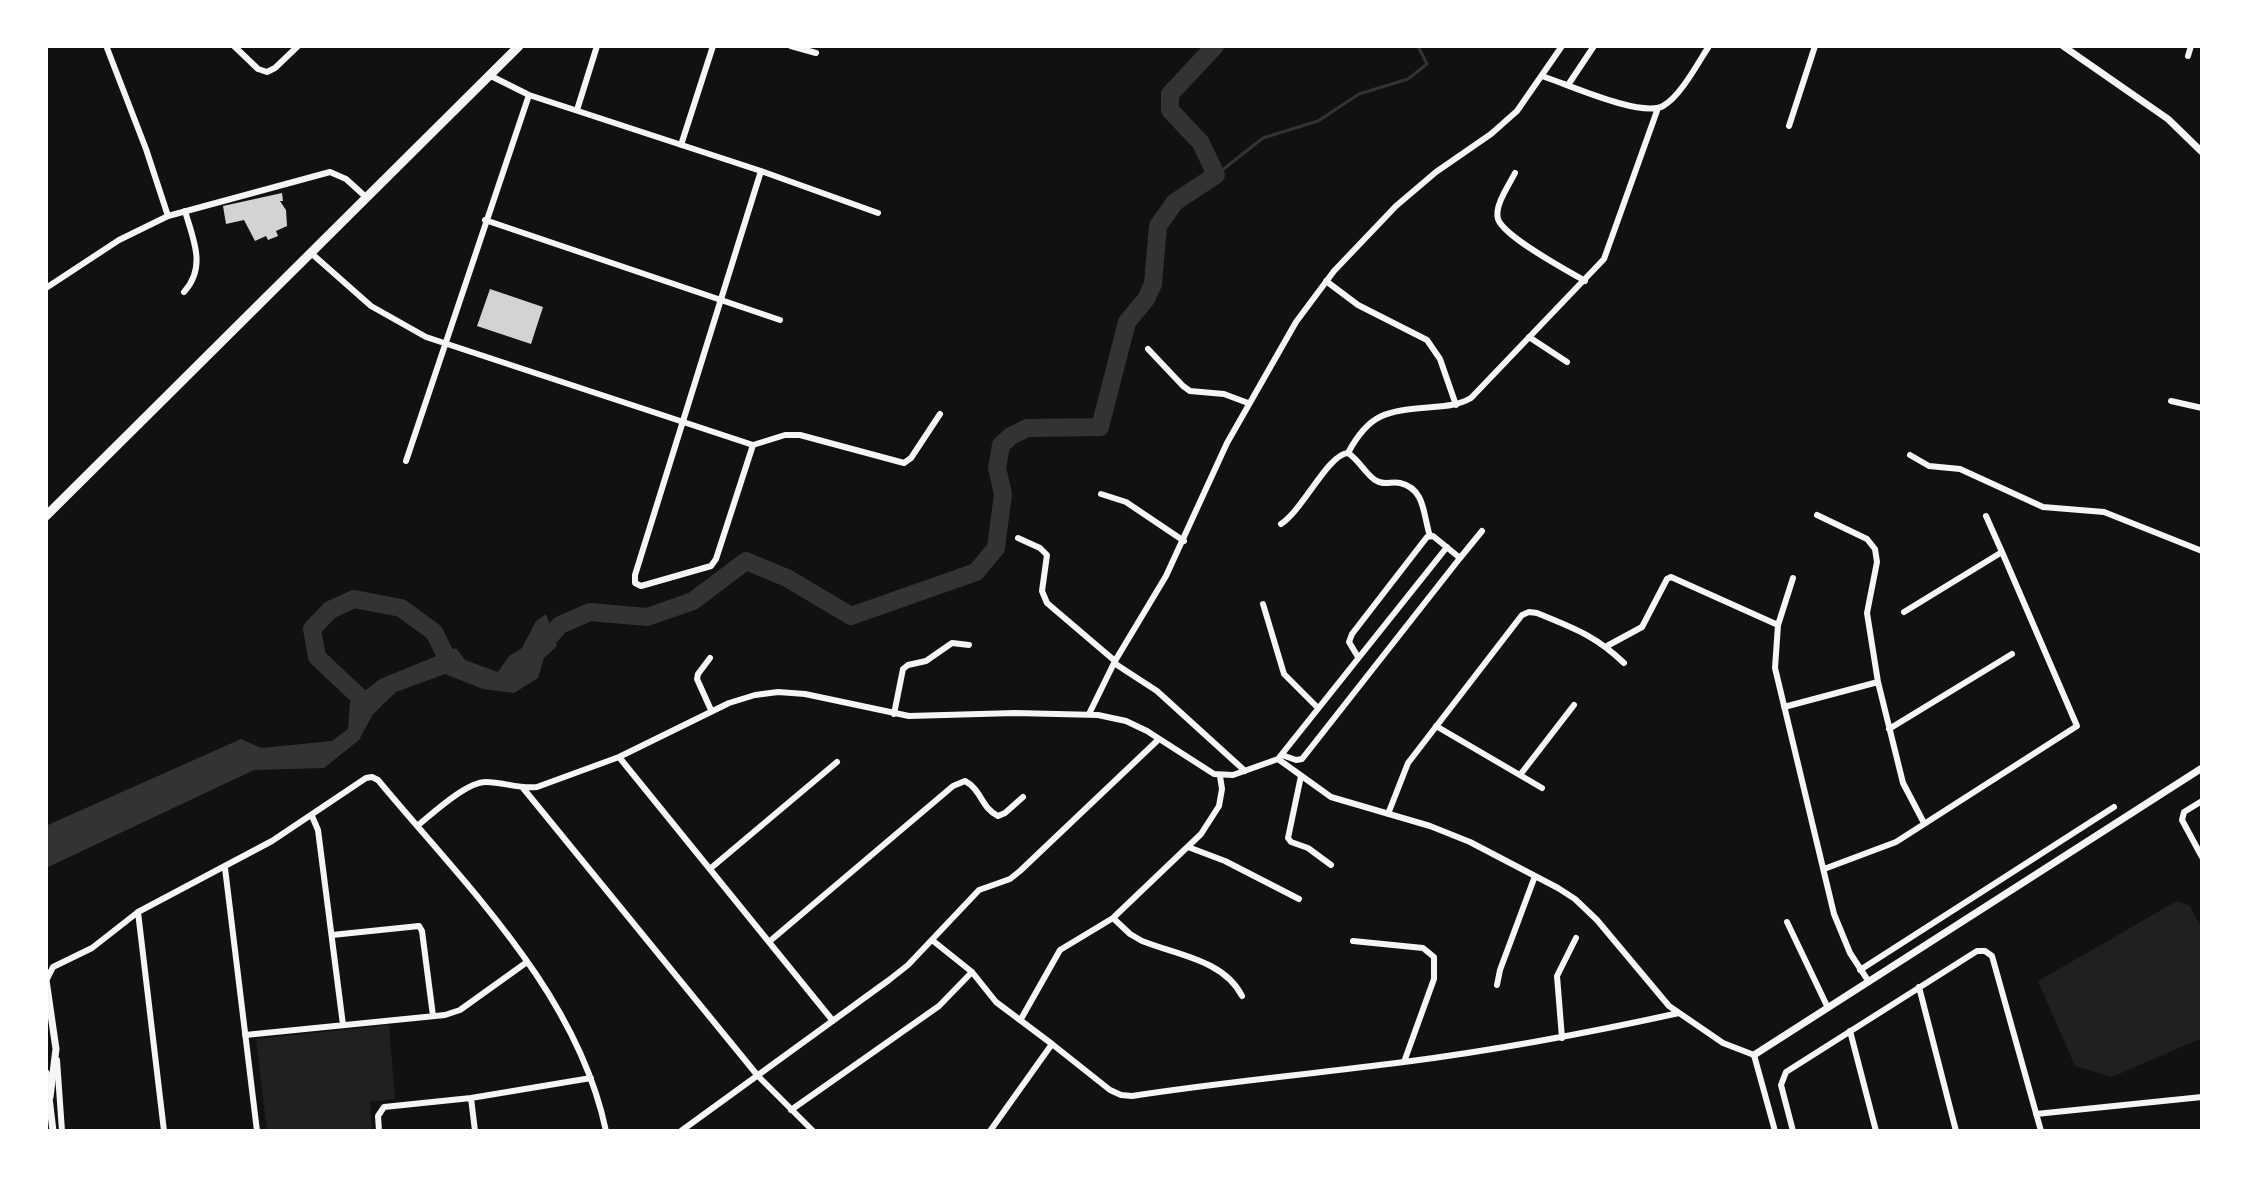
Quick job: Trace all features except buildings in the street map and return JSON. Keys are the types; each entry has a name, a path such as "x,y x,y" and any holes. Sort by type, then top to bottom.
{"main road":[{"path":"46,516 519,46"}],"street":[{"path":"234,46 258,69 267,72 298,46"},
{"path":"577,110 597,46"},
{"path":"681,145 713,46"},
{"path":"791,46 816,53"},
{"path":"1089,714 1184,541 1215,467 1248,403 1281,346 1326,281 1374,228 1418,187 1504,123 1562,46"},
{"path":"1568,85 1594,46"},
{"path":"1281,524 1299,509 1337,456 1348,453 1358,433 1369,422 1404,410 1456,405 1471,398 1585,281 1604,259 1658,108 1674,97 1709,46"},
{"path":"1789,126 1815,46"},
{"path":"2188,56 2191,46"},
{"path":"2068,47 2168,119 2202,152"},
{"path":"107,48 168,216"},
{"path":"491,76 529,95 878,213"},
{"path":"1542,76 1634,107 1658,108"},
{"path":"406,461 443,343 529,95"},
{"path":"753,445 716,559 711,566 638,585 635,583 761,171"},
{"path":"46,288 119,240 185,211 330,172 346,179 367,198"},
{"path":"1515,173 1498,208 1497,218 1501,225 1528,247 1585,281"},
{"path":"184,292 192,283 198,258 185,211"},
{"path":"485,220 780,320"},
{"path":"311,253 371,306 443,343 753,445 785,435 800,435 904,463 911,458 940,414"},
{"path":"1326,281 1365,309 1427,340 1440,359 1456,405"},
{"path":"1529,337 1567,362"},
{"path":"1148,349 1190,391 1224,394 1248,403"},
{"path":"2171,401 2202,408"},
{"path":"1348,453 1373,479 1388,484 1403,484 1413,489 1424,505 1430,536 1460,558"},
{"path":"1910,455 1929,466 1960,469 2043,507 2104,512 2202,551"},
{"path":"1101,494 1126,502 1184,541"},
{"path":"1817,515 1867,539 1875,549 1877,562 1867,613 1878,682 1903,783 1924,823"},
{"path":"1824,869 1896,842 2077,726 1986,516"},
{"path":"1280,757 1302,759 1482,531"},
{"path":"1358,657 1349,642 1352,634 1430,536"},
{"path":"1018,538 1040,548 1047,555 1042,591 1047,603 1115,662 1157,691 1245,771"},
{"path":"417,826 473,785 487,782 537,787 619,757 711,710 755,695 778,692 805,694 894,714 1089,714 1126,721 1220,776 1245,771 1280,757 1447,547"},
{"path":"1904,612 2002,552"},
{"path":"1607,646 1642,627 1667,579 1671,577 1778,625"},
{"path":"1793,578 1778,625 1775,668 1841,934 1869,982"},
{"path":"1263,604 1284,674 1318,708"},
{"path":"1388,814 1408,763 1522,615 1529,612 1589,634 1624,663"},
{"path":"894,714 903,669 926,661 952,643 969,645"},
{"path":"1889,729 2012,654"},
{"path":"710,658 697,679 711,710"},
{"path":"1784,707 1878,682"},
{"path":"1520,775 1574,705"},
{"path":"1436,726 1542,788"},
{"path":"681,1131 889,980 932,940 970,897 988,886 1010,879 1020,871 1159,739"},
{"path":"619,757 833,1021"},
{"path":"1280,757 1331,797 1470,842 1575,899 1597,920 1661,998 1723,1043 1754,1055"},
{"path":"711,868 837,762"},
{"path":"1754,1055 2202,768"},
{"path":"1021,1019 1060,950 1113,918 1188,847 1212,819 1219,806 1222,789 1220,776"},
{"path":"1301,776 1288,838 1331,865"},
{"path":"62,1131 56,1049 46,980 53,967 92,948 138,912 225,868 372,777 417,826 527,962 558,1011 591,1078 606,1131"},
{"path":"770,941 953,786 965,781 971,784 989,810 998,816 1023,797"},
{"path":"523,788 758,1076 813,1131"},
{"path":"2202,801 2184,812 2182,820 2202,857"},
{"path":"1860,970 2114,807"},
{"path":"312,816 318,830 343,1025"},
{"path":"1188,847 1225,861 1299,899"},
{"path":"225,868 257,1131"},
{"path":"1497,985 1535,876"},
{"path":"138,912 164,1131"},
{"path":"1113,918 1142,941 1219,970 1232,979 1242,996"},
{"path":"1787,922 1828,1008"},
{"path":"332,935 419,926 433,1016"},
{"path":"1562,1038 1557,976 1576,938"},
{"path":"932,940 972,972 996,1002 1110,1090 1121,1095 1404,1062 1562,1038 1679,1013"},
{"path":"1353,941 1419,947 1434,957 1434,979 1404,1062"},
{"path":"1793,1131 1781,1085 1786,1072 1977,951 1985,951 1992,956 2041,1131"},
{"path":"245,1035 433,1016 460,1010 527,962"},
{"path":"791,1110 939,1006 972,972"},
{"path":"1919,987 1956,1131"},
{"path":"1850,1031 1876,1131"},
{"path":"990,1131 1052,1044"},
{"path":"50,1097 56,1049"},
{"path":"1754,1055 1775,1131"},
{"path":"46,1073 53,1131"},
{"path":"379,1131 378,1116 384,1107 471,1098 591,1078"},
{"path":"2036,1114 2202,1097"},
{"path":"471,1098 475,1131"}],"shaded area":[{"path":"546,614 557,646 544,658 538,678 514,693 483,689 445,674 396,692 373,714 359,740 324,768 254,770 46,868 46,826 241,739 261,748 332,741 348,729 350,702 380,679 456,648 465,660 498,672 509,656 522,648 536,621"},
{"path":"2177,901 2190,906 2202,929 2202,1038 2112,1077 2075,1066 2038,981"},
{"path":"389,1025 395,1099 370,1102 372,1131 267,1131 256,1039"}],"waterway":[{"path":"536,652 560,625 590,612 647,617 693,601 746,561 787,578 851,616 976,572 996,548 1003,494 997,468 1001,445 1027,428 1100,427 1127,322 1146,299 1153,284 1158,226 1175,202 1216,175 1201,143 1170,110 1170,94 1215,46"},
{"path":"1216,175 1263,138 1318,121 1359,94 1408,79 1427,64 1418,46"},
{"path":"369,706 317,657 312,629 330,610 354,599 401,608 434,632 450,664"}]}
